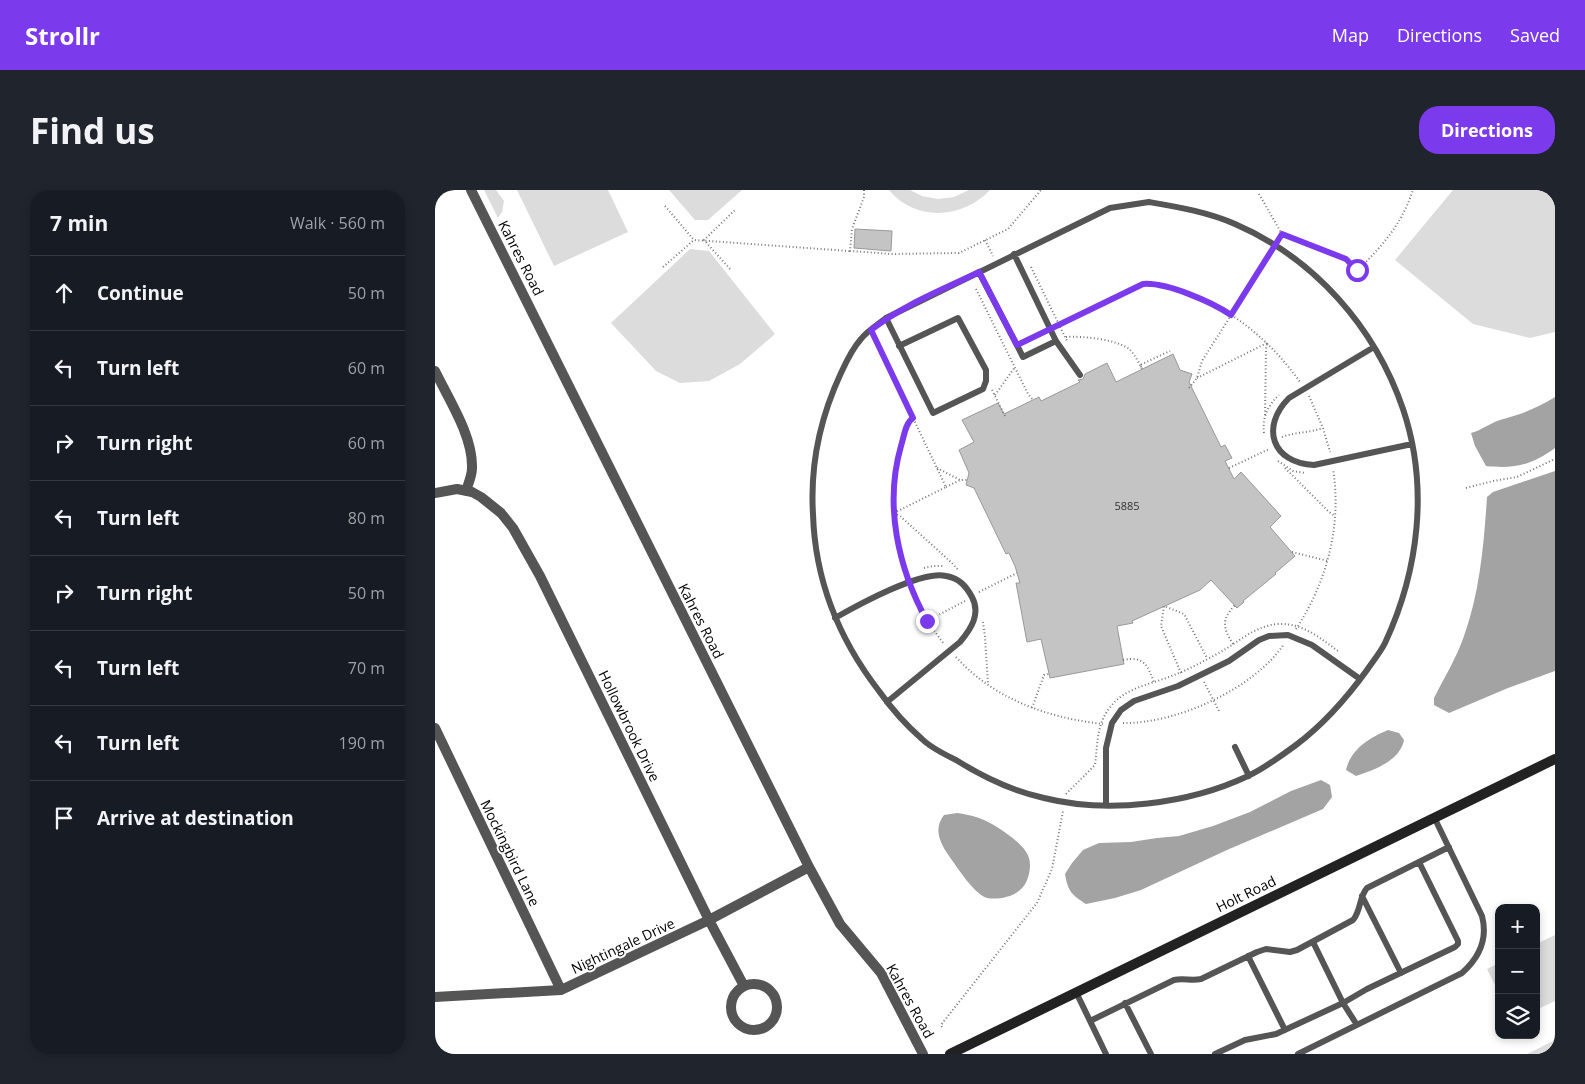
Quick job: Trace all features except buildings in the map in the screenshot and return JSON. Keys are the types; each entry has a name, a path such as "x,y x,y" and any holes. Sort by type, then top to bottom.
{"main road":[{"name":"Holt Road","path":"950,1054 1555,759"}],"street":[{"name":"Kahres Road","path":"471,190 809,867 840,924 881,972 923,1054"},
{"path":"435,371 468,438 472,470 469,491 457,489 435,493"},
{"name":"Hollowbrook Drive","path":"469,491 501,514 513,528 539,576 709,920 744,986"},
{"name":"Mockingbird Lane","path":"435,728 561,990"},
{"name":"Nightingale Drive","path":"435,997 561,990 709,920 809,867"},
{"path":"752,983 762,985 770,990 777,1001 776,1016 768,1026 761,1029 747,1030 736,1023 730,1010 731,1000 734,994 744,986 752,983"}],"lane":[{"path":"1149,202 1191,210 1234,223 1275,245 1328,286 1355,317 1397,390 1406,420 1417,479 1417,525 1411,573 1383,647 1336,710 1305,739 1273,762 1249,776 1217,788 1177,799 1140,804 1106,805 1071,804 1042,798 1000,784 973,771 924,742 887,702 863,670 847,643 823,588 815,546 813,479 819,432 833,390 849,357 862,337 886,318 1111,208 1149,202"},
{"path":"1014,254 1056,341 1080,375"},
{"path":"979,272 1023,357 1056,341"},
{"path":"886,318 899,346 933,413 983,389 986,381 986,370 958,318 899,346"},
{"path":"1374,348 1289,398 1280,407 1274,419 1274,440 1288,459 1302,464 1314,465 1411,444"},
{"path":"835,618 862,603 930,576 944,575 956,579 967,587 974,602 976,617 970,630 961,642 887,702"},
{"path":"1106,805 1106,748 1112,723 1121,710 1134,701 1178,686 1201,675 1229,661 1259,640 1269,636 1291,636 1312,645 1360,679"},
{"path":"1235,747 1249,776"},
{"path":"1299,1054 1462,973 1477,957 1482,946 1485,925 1478,905 1435,817"},
{"path":"1090,1021 1174,980 1182,978 1201,979 1266,949 1291,952 1313,942 1357,916 1362,896 1367,888 1449,846"},
{"path":"1215,1054 1245,1040 1269,1036 1285,1030 1458,944 1419,862"},
{"path":"1362,896 1401,973"},
{"path":"1313,942 1343,1002 1357,1025"},
{"path":"1249,956 1285,1030"},
{"path":"1076,992 1106,1054"},
{"path":"1125,1003 1151,1054"}],"path":[{"path":"850,251 852,229 864,197 864,190"},
{"path":"663,267 694,240 891,254 959,254 1008,229 1041,190"},
{"path":"1259,194 1282,234 1346,259 1357,270 1392,234 1401,221 1413,190"},
{"path":"665,206 694,240"},
{"path":"704,240 735,210"},
{"path":"1189,388 1197,378 1201,363 1282,234"},
{"path":"704,240 729,269"},
{"path":"985,240 997,263"},
{"path":"1031,266 1066,337 1067,343"},
{"path":"913,418 908,423 897,458 894,490 896,539 909,583 927,621 950,650 968,668 988,684 1032,708 1069,719 1112,723 1132,723 1167,717 1197,708 1238,686 1259,670 1281,648 1302,622 1328,561 1333,539 1335,487 1331,461 1323,428 1305,389 1285,361 1267,342 1231,315 1211,303 1194,296 1147,283 1131,288 1007,350"},
{"path":"976,289 1028,394 1033,400"},
{"path":"871,330 946,487"},
{"path":"1066,337 1079,336 1130,349 1142,369 1140,365 1170,351"},
{"path":"1197,378 1267,342"},
{"path":"1264,436 1265,349 1267,342"},
{"path":"995,395 1015,367"},
{"path":"1296,384 1299,381"},
{"path":"991,388 1006,418"},
{"path":"1265,415 1271,404 1283,391"},
{"path":"1268,449 1270,453"},
{"path":"1273,457 1335,516"},
{"path":"1466,488 1493,480 1517,477 1555,459"},
{"path":"937,468 959,480"},
{"path":"1285,468 1309,473"},
{"path":"894,513 959,480 967,480"},
{"path":"894,513 900,516 959,571 941,566 917,570"},
{"path":"1292,552 1328,561"},
{"path":"906,575 911,573"},
{"path":"979,592 1017,573"},
{"path":"977,588 981,595"},
{"path":"927,621 965,601"},
{"path":"1233,644 1227,635 1224,620 1235,605"},
{"path":"1181,673 1161,626 1164,606 1184,614 1207,659"},
{"path":"979,630 982,619 988,684"},
{"path":"1123,660 1137,659 1144,662 1149,668 1154,683"},
{"path":"1196,665 1219,711"},
{"path":"1032,708 1044,675 1049,674"}],"shaded area":[{"path":"484,190 496,190 504,201 502,212 498,218"},
{"path":"517,190 608,190 628,232 554,266"},
{"path":"669,190 742,190 708,220 695,220"},
{"path":"889,190 910,190 922,196 938,199 954,197 969,190 990,190 979,200 966,207 939,213 925,212 912,208"},
{"path":"1453,190 1555,190 1555,332 1530,338 1473,324 1395,260"},
{"path":"690,249 709,251 775,334 740,364 709,381 680,383 656,371 611,323"},
{"path":"1555,397 1555,448 1531,462 1506,467 1486,466 1475,446 1471,433 1496,421 1535,408"},
{"path":"1555,471 1555,671 1508,688 1449,713 1434,705 1434,698 1458,652 1474,602 1478,585 1487,497 1493,492"},
{"path":"1388,730 1399,733 1404,740 1402,747 1392,759 1378,768 1356,776 1346,770 1356,750"},
{"path":"1321,780 1330,785 1332,797 1323,809 1227,850 1141,890 1086,904 1069,889 1065,874 1072,863 1083,850 1099,843 1131,842 1179,836 1250,812 1291,791"},
{"path":"957,813 974,816 990,823 1007,833 1026,852 1030,862 1029,876 1023,887 1017,892 995,899 987,898 971,886 961,873 943,846 938,831 944,815"},
{"path":"1555,935 1555,1001 1540,1008 1540,949 1540,942"},
{"path":"1495,965 1495,985 1487,969"},
{"path":"1555,1040 1555,1054 1527,1054"}],"route":[{"path":"927,621 916,601 903,564 896,539 893,500 897,458 908,423 913,418 871,330 886,318 904,308 979,272 1017,345 1137,285 1147,283 1178,290 1194,296 1211,303 1231,315 1282,234 1346,259 1357,270"}]}
